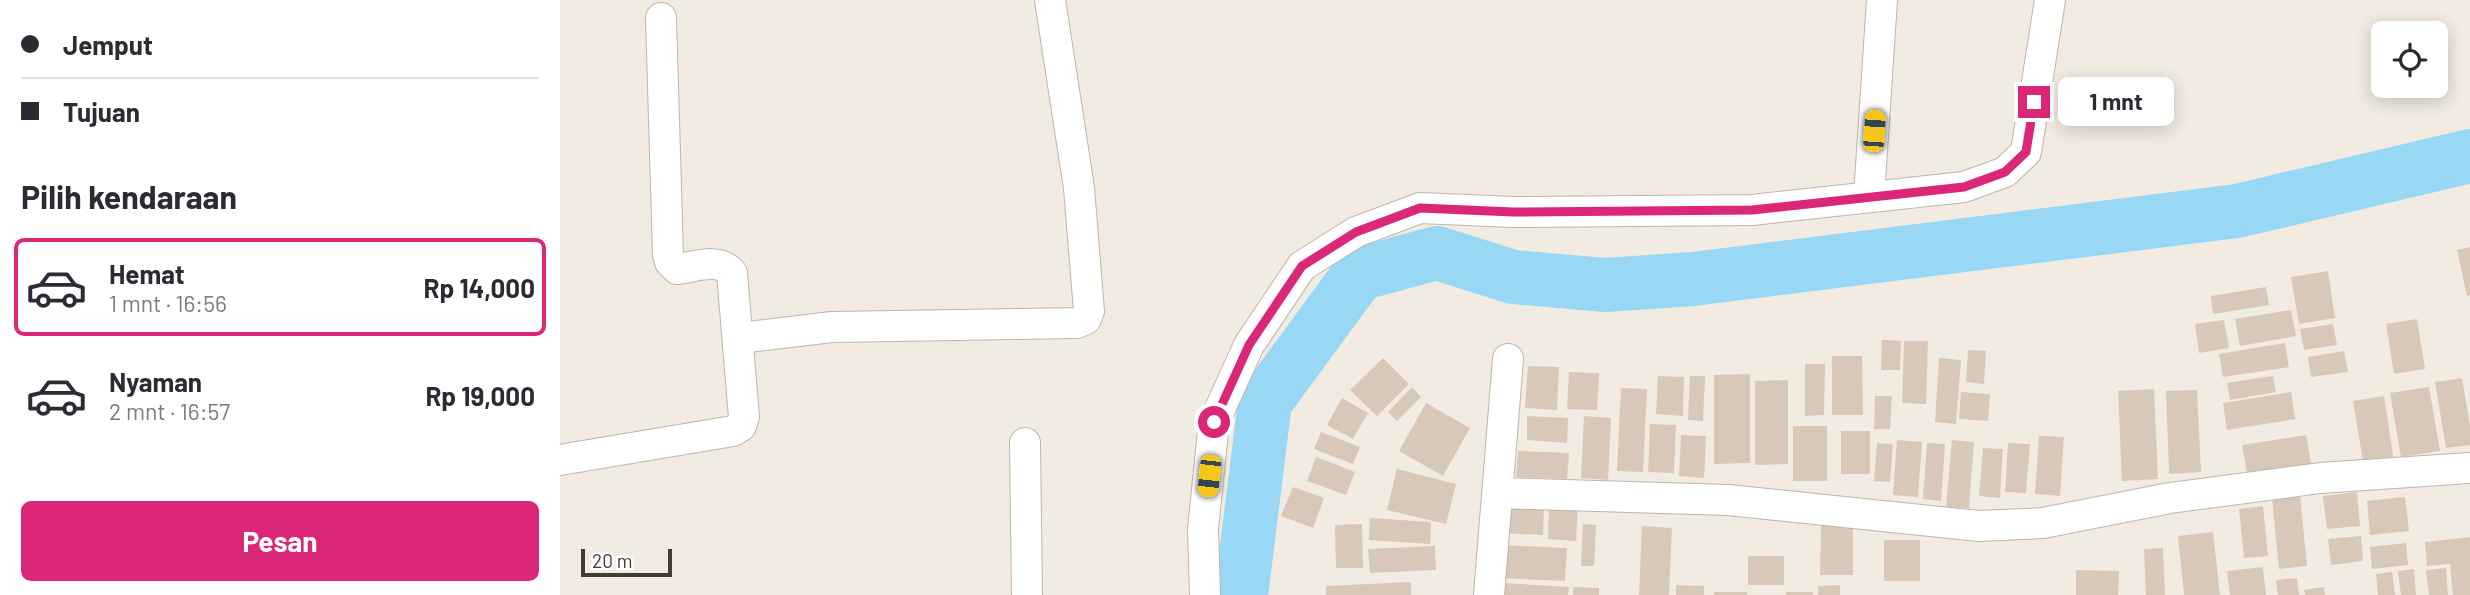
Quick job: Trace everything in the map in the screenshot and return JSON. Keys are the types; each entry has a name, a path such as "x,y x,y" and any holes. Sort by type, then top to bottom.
{"street":[{"path":"739,338 832,327 1077,323 1086,319 1089,311 1079,188 1050,0"},
{"path":"1869,196 1882,0"},
{"path":"1205,595 1203,530 1214,422 1249,345 1302,266 1356,232 1420,208 1513,212 1752,210 1964,187 2005,172 2026,152 2050,0"},
{"path":"560,460 733,431 741,426 744,417 732,272 726,265 719,263 677,269 670,262 668,255 662,18"},
{"path":"1489,595 1508,359"},
{"path":"1025,443 1027,595"},
{"path":"1497,493 1728,500 1979,526 2043,523 2169,498 2320,478 2470,468"}],"building":[{"path":"2470,247 2470,295 2467,296 2457,250"},
{"path":"2328,271 2335,318 2299,324 2291,277"},
{"path":"2266,287 2269,305 2213,314 2211,296"},
{"path":"2291,310 2296,336 2240,346 2235,319"},
{"path":"2417,319 2425,369 2394,374 2386,324"},
{"path":"2224,320 2229,348 2199,353 2195,324"},
{"path":"2333,324 2337,345 2304,350 2300,329"},
{"path":"1882,340 1901,341 1900,370 1881,370"},
{"path":"1904,341 1928,341 1926,404 1902,403"},
{"path":"2285,343 2289,367 2223,377 2219,354"},
{"path":"1968,350 1986,351 1984,384 1966,382"},
{"path":"2344,351 2348,372 2311,377 2308,357"},
{"path":"1832,356 1862,356 1863,415 1832,415"},
{"path":"1383,358 1409,384 1377,416 1350,390"},
{"path":"1939,358 1961,360 1956,424 1935,422"},
{"path":"1805,364 1825,364 1824,415 1805,416"},
{"path":"1528,366 1559,367 1557,410 1525,408"},
{"path":"1569,372 1599,373 1597,410 1567,409"},
{"path":"1750,374 1750,463 1714,464 1714,375"},
{"path":"1658,376 1684,377 1683,416 1656,414"},
{"path":"1690,376 1705,376 1703,421 1688,420"},
{"path":"2273,376 2276,392 2230,400 2227,383"},
{"path":"2462,378 2470,426 2470,445 2446,448 2435,382"},
{"path":"1788,380 1788,464 1755,465 1755,381"},
{"path":"1412,387 1421,397 1397,421 1388,412"},
{"path":"2429,387 2440,451 2401,457 2390,393"},
{"path":"1621,388 1647,389 1643,472 1617,471"},
{"path":"2154,389 2158,479 2122,481 2118,391"},
{"path":"2197,390 2201,472 2169,474 2166,391"},
{"path":"1961,392 1990,394 1988,421 1959,419"},
{"path":"2291,392 2295,419 2227,430 2223,403"},
{"path":"1875,396 1892,396 1890,429 1874,429"},
{"path":"2384,396 2394,462 2364,467 2353,401"},
{"path":"1342,398 1368,413 1353,439 1327,425"},
{"path":"1426,403 1470,428 1443,476 1399,451"},
{"path":"1527,416 1568,418 1567,443 1527,440"},
{"path":"1584,416 1611,418 1608,480 1581,478"},
{"path":"1650,424 1676,425 1674,473 1648,472"},
{"path":"1793,426 1827,426 1827,481 1793,481"},
{"path":"1841,431 1870,431 1870,474 1841,474"},
{"path":"1321,432 1360,447 1353,464 1314,449"},
{"path":"1681,435 1706,436 1704,478 1679,476"},
{"path":"2306,435 2312,468 2248,478 2242,445"},
{"path":"2039,436 2064,437 2060,496 2035,494"},
{"path":"1897,440 1922,442 1918,497 1893,495"},
{"path":"1952,440 1974,442 1969,508 1946,507"},
{"path":"1877,443 1893,444 1890,482 1874,481"},
{"path":"1927,443 1945,444 1941,501 1923,499"},
{"path":"2008,443 2030,444 2026,493 2005,492"},
{"path":"1983,448 2003,449 2000,498 1979,496"},
{"path":"1518,451 1569,453 1567,479 1516,477"},
{"path":"1316,457 1355,472 1346,495 1307,481"},
{"path":"1397,469 1456,484 1446,524 1387,510"},
{"path":"2299,485 2307,566 2279,569 2271,488"},
{"path":"1293,487 1324,498 1313,528 1281,516"},
{"path":"2357,492 2360,526 2327,529 2323,496"},
{"path":"2405,497 2409,531 2370,535 2367,501"},
{"path":"1502,504 1544,506 1543,535 1500,533"},
{"path":"1549,504 1578,505 1576,541 1548,539"},
{"path":"2263,506 2268,556 2244,558 2239,509"},
{"path":"1370,518 1431,522 1430,544 1369,540"},
{"path":"1362,524 1363,568 1336,568 1335,525"},
{"path":"1583,524 1596,525 1594,566 1581,566"},
{"path":"1821,524 1853,524 1853,575 1820,575"},
{"path":"1642,526 1672,528 1669,595 1639,595"},
{"path":"2213,532 2220,595 2184,595 2178,536"},
{"path":"2361,536 2363,561 2331,565 2328,539"},
{"path":"2470,537 2470,595 2453,595 2450,564 2427,566 2425,542"},
{"path":"1884,540 1920,540 1920,581 1884,581"},
{"path":"2406,543 2408,565 2372,569 2370,547"},
{"path":"1499,545 1567,548 1565,581 1497,578"},
{"path":"1435,546 1436,570 1370,573 1368,549"},
{"path":"2163,548 2165,595 2146,595 2144,549"},
{"path":"1748,556 1784,556 1784,585 1748,585"},
{"path":"2263,567 2266,595 2230,595 2227,571"},
{"path":"2446,568 2448,595 2429,595 2426,570"},
{"path":"2414,569 2416,595 2401,595 2398,571"},
{"path":"2076,570 2119,571 2118,595 2076,595"},
{"path":"2392,572 2395,595 2378,595 2376,574"},
{"path":"2297,578 2299,595 2278,595 2276,580"},
{"path":"1411,582 1411,595 1326,595 1326,586"},
{"path":"1505,583 1569,587 1568,595 1504,595"},
{"path":"1676,585 1704,586 1704,595 1676,595"},
{"path":"1840,585 1840,595 1818,595 1818,586"},
{"path":"1573,587 1599,588 1599,595 1573,595"},
{"path":"2324,587 2325,595 2305,595 2304,590"},
{"path":"1714,592 1747,592 1747,595 1714,595"},
{"path":"1786,592 1813,592 1813,595 1786,595"}],"waterway":[{"path":"1241,595 1265,402 1359,274 1437,253 1513,277 1605,285 1693,279 2237,211 2470,156"}],"route":[{"path":"1214,422 1249,345 1302,266 1356,232 1420,208 1513,212 1752,210 1964,187 2005,172 2026,152 2034,102"}]}
